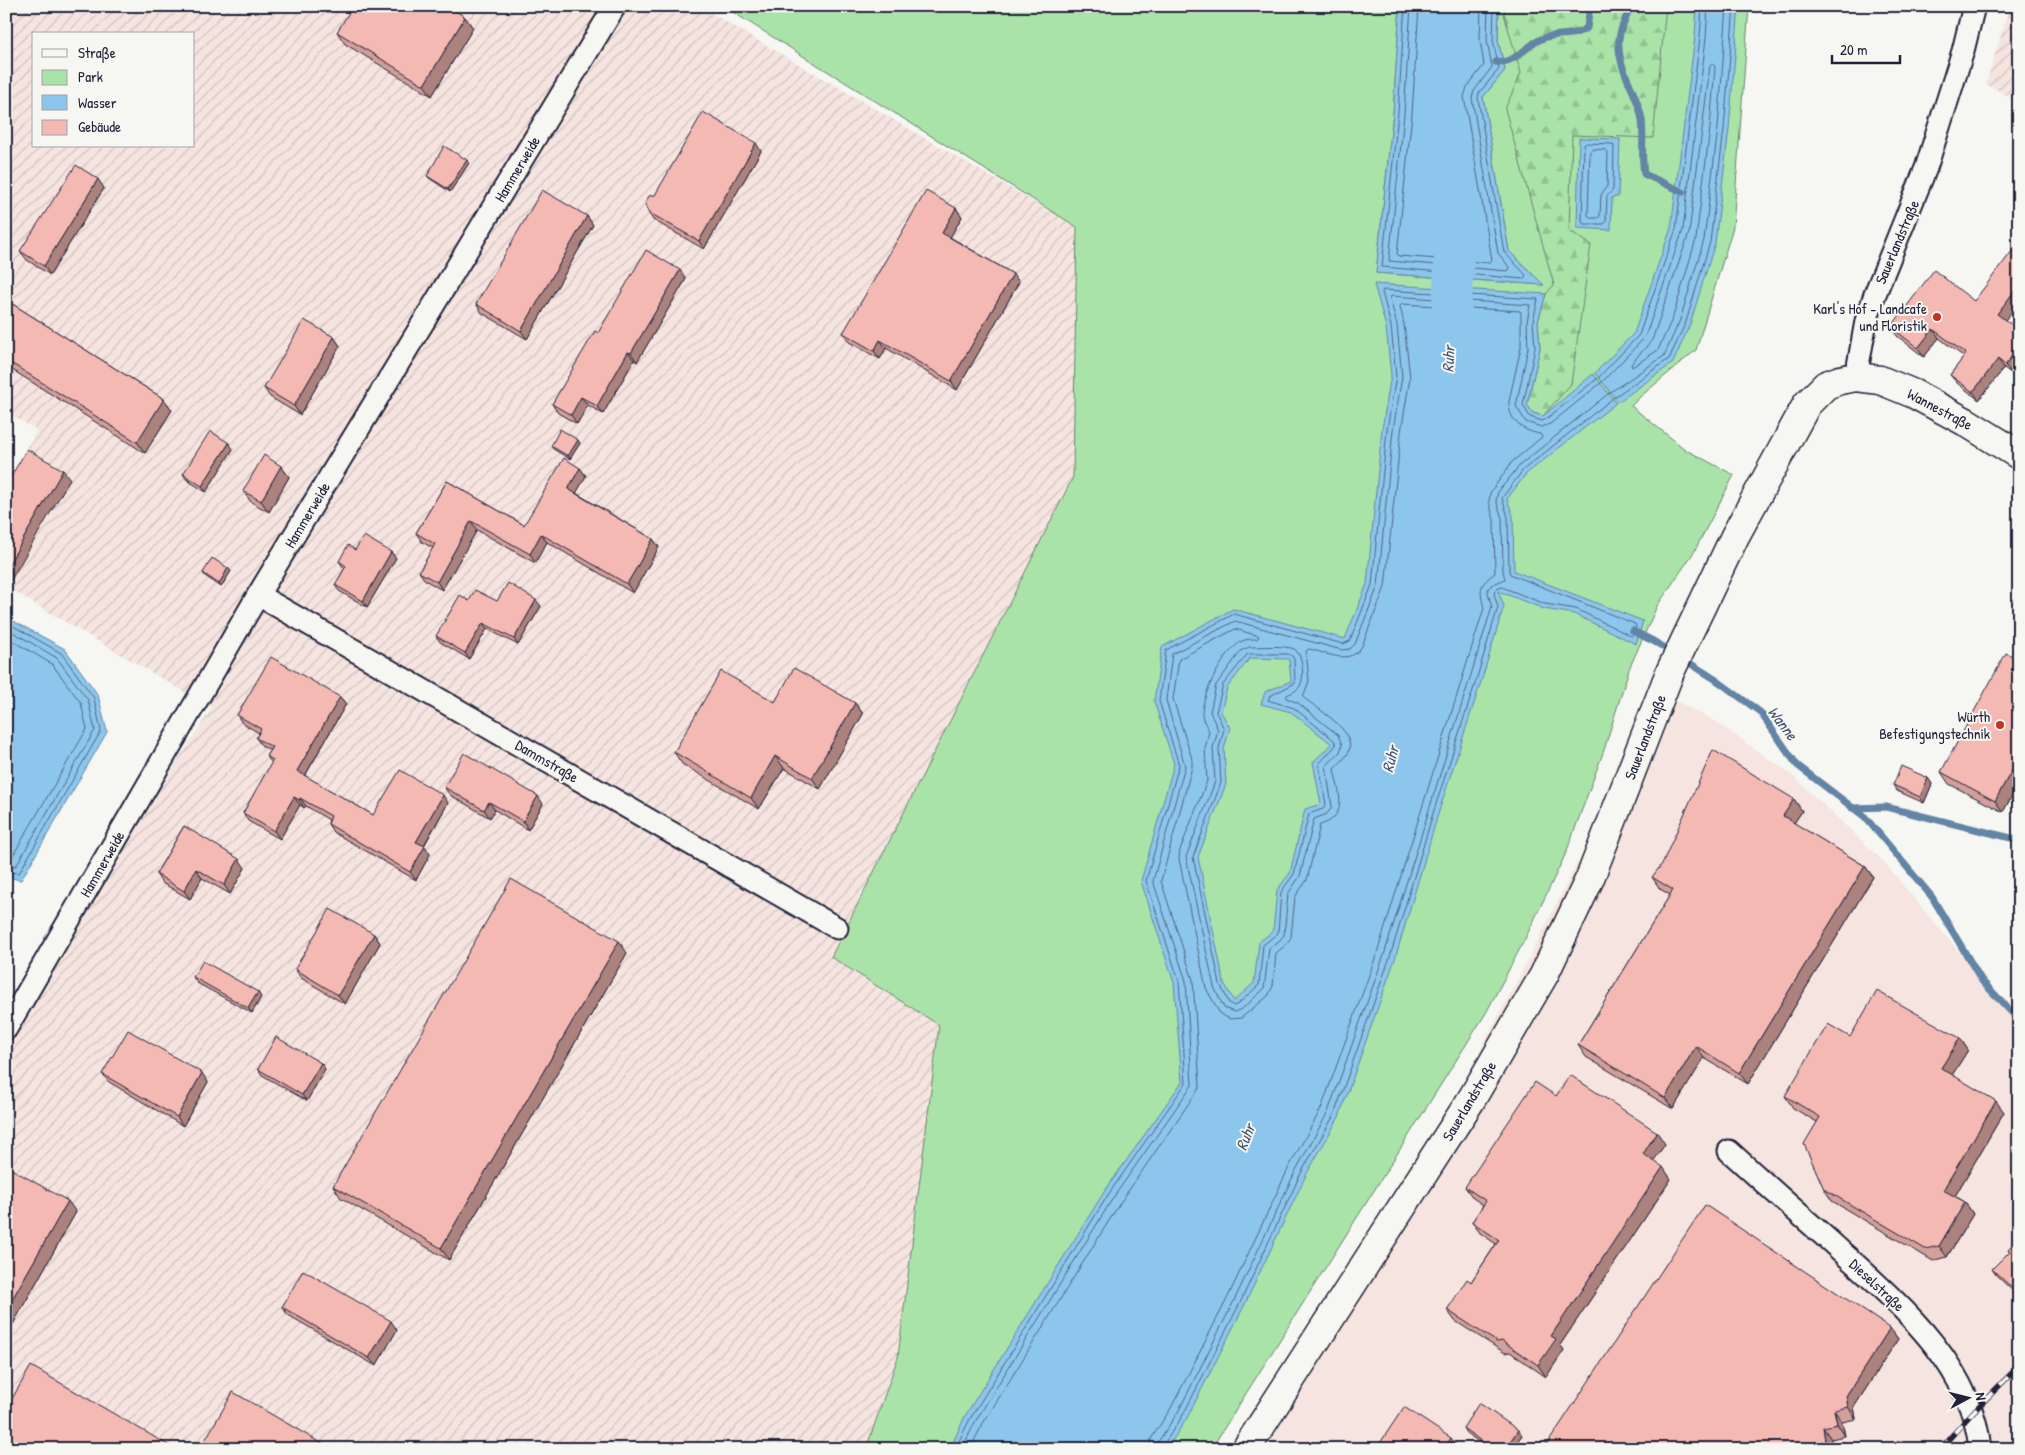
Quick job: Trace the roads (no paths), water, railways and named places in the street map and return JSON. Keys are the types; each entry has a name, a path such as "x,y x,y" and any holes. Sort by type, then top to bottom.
{"street":[{"name":"Hammerweide","path":"6,1028 258,595 615,6"},
{"name":"Sauerlandstraße","path":"1246,1449 1471,1100 1544,975 1590,878 1670,672 1735,536 1808,404 1826,385 1856,377 1861,343 1869,312 1926,168 1963,51 1974,6"},
{"name":"Wannestraße","path":"1856,377 1880,380 1907,390 1966,422 2019,455"},
{"name":"Dammstraße","path":"258,595 837,928"},
{"name":"Dieselstraße","path":"1729,1152 1906,1311 1935,1346 1956,1376 1973,1412 1978,1429 1980,1449"}],"water":[{"path":"1400,6 1499,6 1498,40 1505,70 1483,97 1509,251 1544,285 1376,273 1393,113"},
{"path":"1697,6 1739,6 1729,129 1715,243 1690,324 1673,363 1618,402 1595,373 1634,333 1671,228 1695,36"},
{"path":"1579,138 1620,139 1618,197 1612,197 1611,230 1577,228"},
{"path":"1374,284 1546,294 1538,322 1540,348 1527,405 1533,413 1543,416 1593,374 1616,403 1526,474 1507,499 1513,516 1514,571 1643,621 1636,644 1574,614 1544,609 1498,591 1504,606 1439,811 1395,959 1339,1117 1306,1175 1243,1308 1187,1418 1167,1449 950,1449 965,1416 1104,1192 1182,1082 1174,983 1141,881 1174,764 1154,701 1162,647 1233,609 1345,639 1367,584 1382,429 1391,375 1386,327","holes":["1250,658 1289,659 1291,681 1265,692 1261,704 1291,712 1332,744 1313,762 1321,804 1305,809 1290,873 1277,890 1273,931 1259,942 1254,983 1234,1001 1224,983 1198,857 1226,784 1224,749 1230,728 1221,712 1227,688"]},
{"path":"6,617 65,649 98,695 107,732 21,880 6,877"}],"waterway":[{"path":"1496,62 1503,62 1515,57 1541,39 1576,33 1587,28 1590,6"},
{"path":"1630,6 1622,27 1619,50 1624,70 1640,110 1644,174 1683,192"},
{"name":"Ruhr","path":"1450,343 1456,224"},
{"name":"Wanne","path":"1633,631 1674,653"},
{"name":"Wanne","path":"1683,659 1715,679 1760,712 1797,765 1865,817 1932,897 1982,981 2019,1020"},
{"path":"1852,808 1886,807 2019,840"}],"railway":[{"path":"1940,1449 1973,1412 2019,1366"}],"place":[{"name":"Karl's Hof - Landcafe und Floristik","path":"1937,317"},
{"name":"Würth Befestigungstechnik","path":"2000,725"}]}
